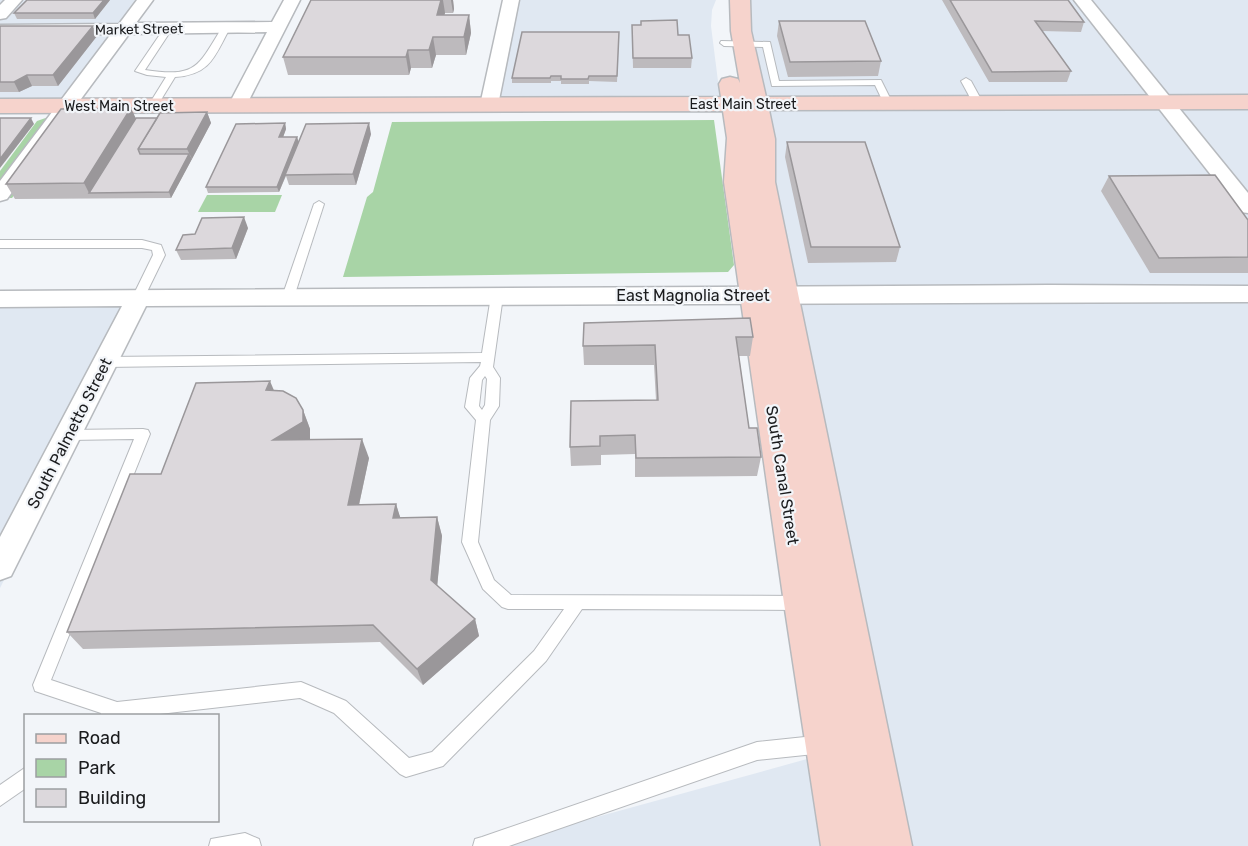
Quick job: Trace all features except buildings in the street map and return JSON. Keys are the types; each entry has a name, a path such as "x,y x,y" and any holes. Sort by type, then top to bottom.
{"street":[{"path":"0,14 14,0"},
{"path":"0,195 145,0"},
{"path":"237,106 291,0"},
{"path":"489,105 511,0"},
{"path":"726,0 722,10 721,26 734,44"},
{"path":"740,0 734,44 744,104 763,139 762,182 769,295 889,846"},
{"path":"1082,0 1248,207"},
{"name":"Market Street","path":"0,30 278,27"},
{"name":"East Main Street","path":"237,106 1248,102"},
{"name":"West Main Street","path":"0,106 237,106"},
{"name":"East Magnolia Street","path":"0,299 1248,294"},
{"name":"South Canal Street","path":"769,295 803,603 844,846"},
{"name":"South Palmetto Street","path":"0,567 138,298"}],"lane":[{"path":"168,29 140,71 155,75 186,74 203,67 226,28"},
{"path":"734,44 767,44 775,84 878,82 888,104"},
{"path":"153,106 173,74"},
{"path":"966,81 978,103"},
{"path":"288,297 319,204"},
{"path":"0,244 142,244 157,248 159,255 138,298"},
{"path":"483,419 472,408 476,378 487,363 497,296"},
{"path":"105,362 487,363"},
{"path":"487,363 494,378 492,406 483,419 470,542 488,584 508,602 803,603"},
{"path":"69,435 144,434 41,685 112,713 301,690 340,707 406,768 437,760 540,656 578,602"},
{"path":"482,846 757,751 799,745 828,744"},
{"path":"0,796 24,778"},
{"path":"218,846 245,842 252,846"}],"shaded area":[{"path":"0,0 145,0 73,99 0,99"},
{"path":"515,0 716,0 712,10 711,26 720,97 494,98"},
{"path":"750,0 1248,0 1248,95 765,97 752,32"},
{"path":"1248,109 1248,846 912,846 775,182 775,141 768,111"},
{"path":"0,292 147,294 0,588"},
{"path":"807,759 820,846 492,846"}],"green space":[{"path":"57,114 67,122 12,198 0,198 0,171 37,121"},
{"path":"714,120 734,265 728,272 343,277 367,197 373,192 392,122"},
{"path":"207,195 282,195 275,212 198,212"}]}
